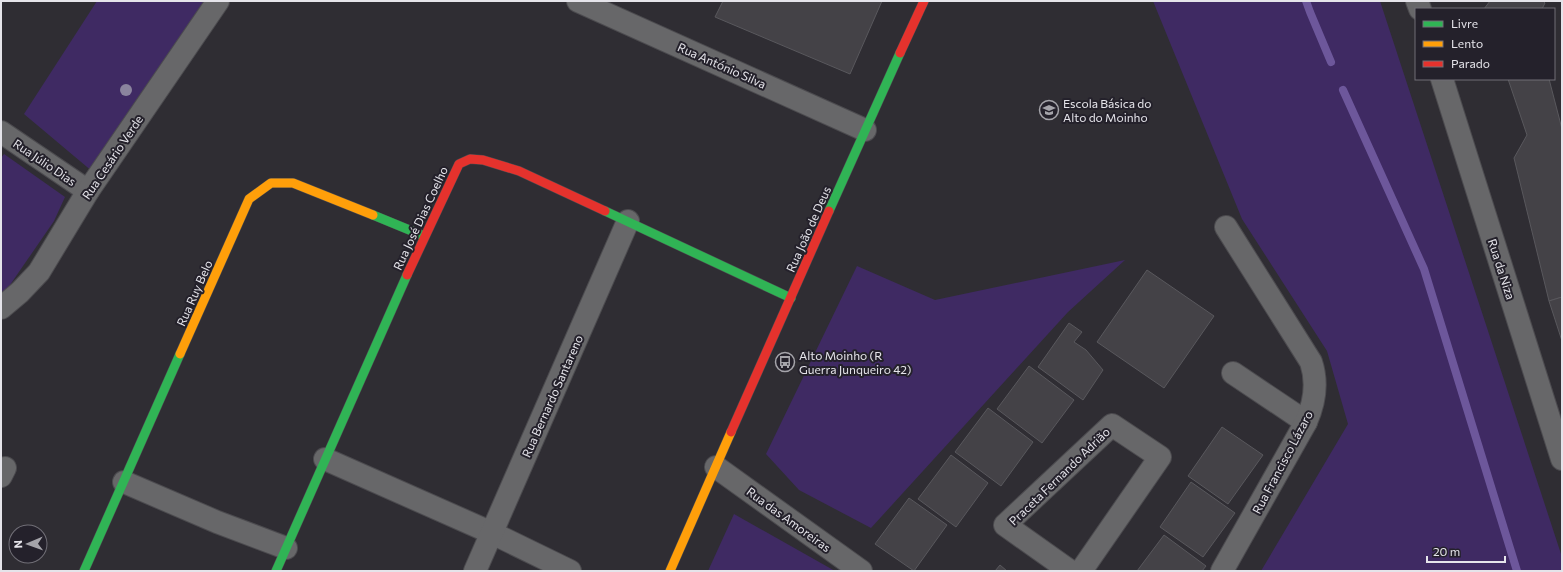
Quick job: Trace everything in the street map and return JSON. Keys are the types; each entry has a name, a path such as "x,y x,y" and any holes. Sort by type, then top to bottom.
{"street":[{"name":"Rua Cesário Verde","path":"1,308 20,292 39,272 88,191 218,1"},
{"name":"Rua António Silva","path":"578,1 865,130"},
{"name":"Rua João de Deus","path":"670,571 865,130 924,1"},
{"name":"Rua da Niza","path":"1442,80 1562,459"},
{"name":"Rua Júlio Dias","path":"1,132 88,191"},
{"name":"Rua José Dias Coelho","path":"276,571 424,236 459,164 470,159 483,160 519,171 791,298"},
{"name":"Rua Ruy Belo","path":"84,571 249,199 270,184 293,183 424,236"},
{"name":"Rua Bernardo Santareno","path":"475,571 628,221"},
{"name":"Rua Francisco Lázaro","path":"1222,571 1306,422 1315,395 1315,378 1311,362 1226,227"},
{"path":"1233,373 1306,422"},
{"name":"Praceta Fernando Adrião","path":"1070,571 1005,525 1112,425 1160,457 1081,571"},
{"path":"326,459 492,533 570,571"},
{"name":"Rua das Amoreiras","path":"716,467 861,571"},
{"path":"124,482 216,522 286,548"}],"shaded area":[{"path":"97,1 211,1 93,172 24,114"},
{"path":"1153,1 1380,1 1562,557 1562,571 1261,571 1348,424 1327,351 1242,219"},
{"path":"4,154 65,197 54,221 1,298 1,158"},
{"path":"1125,260 1068,312 871,528 799,490 766,454 857,266 935,300"},
{"path":"734,514 835,571 708,571"}],"building":[{"path":"723,1 882,1 850,74 715,17"},
{"path":"1490,1 1543,1 1545,3 1542,8 1485,8"},
{"path":"1508,80 1549,80 1562,129 1562,297 1549,301 1514,158 1527,135"},
{"path":"1147,270 1214,316 1164,388 1097,342"},
{"path":"1562,297 1562,341 1549,301"},
{"path":"1069,323 1082,332 1074,342 1086,350 1103,370 1083,400 1038,367"},
{"path":"1029,366 1074,400 1042,443 997,409"},
{"path":"988,408 1033,442 1001,486 955,452"},
{"path":"1222,427 1263,455 1228,504 1188,476"},
{"path":"951,455 988,483 956,527 918,499"},
{"path":"1191,482 1235,513 1203,557 1160,527"},
{"path":"909,498 947,525 914,571 875,544"},
{"path":"1164,535 1206,566 1202,571 1137,571"},
{"path":"1000,565 1007,571 995,571"}],"waterway":[{"path":"1306,1 1331,62"},
{"path":"1343,90 1424,269 1517,571"}],"traffic: fast":[{"path":"829,211 900,53"},
{"path":"605,211 791,298"},
{"path":"373,215 424,236"},
{"path":"276,571 407,275"},
{"path":"84,571 180,354"}],"traffic: slow":[{"path":"180,354 249,199 271,183 293,183 373,215"},
{"path":"670,571 731,432"}],"traffic: jam":[{"path":"900,53 924,1"},
{"path":"407,275 459,164 470,159 483,160 519,171 605,211"},
{"path":"731,432 829,211"}],"place":[{"name":"Escola Básica do Alto do Moinho","path":"1049,110"},
{"name":"Alto Moinho (R Guerra Junqueiro 42)","path":"785,362"}]}
